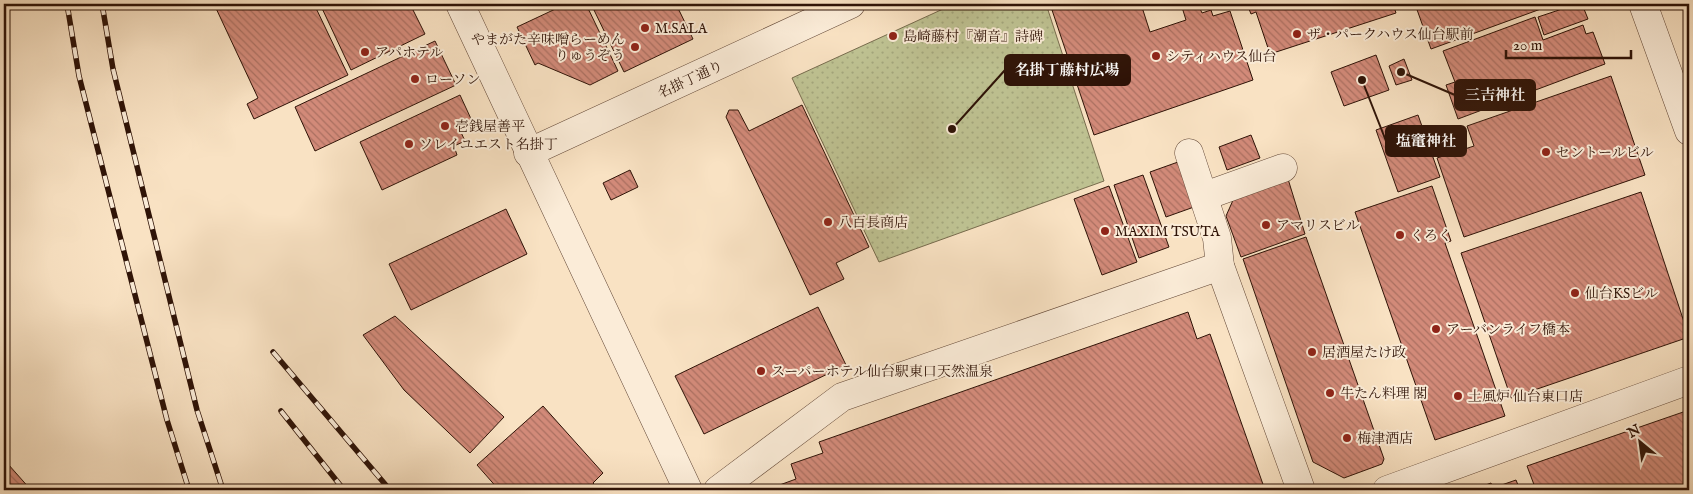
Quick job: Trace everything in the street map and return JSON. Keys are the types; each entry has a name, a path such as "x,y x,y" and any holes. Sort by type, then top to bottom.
{"street":[{"path":"460,4 528,153 688,490"},
{"name":"名掛丁通り","path":"528,153 851,4"},
{"path":"1643,4 1689,131"},
{"path":"1189,153 1205,196 1217,238 1220,266 1301,490"},
{"path":"1205,196 1283,168"},
{"path":"718,490 842,397 1220,266"},
{"path":"1387,490 1689,380"}],"green space":[{"path":"954,4 1046,4 1104,181 879,262 792,78"}],"building":[{"path":"214,4 314,4 348,75 254,119 247,104 258,98"},
{"name":"アパホテル","path":"320,4 410,4 425,34 351,70"},
{"path":"566,4 586,4 618,71 590,85 538,63 535,65 517,27"},
{"name":"M.SALA","path":"603,4 676,4 693,39 624,72 593,8"},
{"name":"シティハウス仙台","path":"1050,4 1141,4 1150,32 1186,20 1181,4 1198,4 1202,13 1211,10 1213,16 1230,11 1253,80 1094,135"},
{"name":"ザ・パークハウス仙台駅前","path":"1247,4 1393,4 1396,13 1270,54 1256,12 1251,14"},
{"path":"1415,4 1549,4 1549,6 1431,49"},
{"path":"1582,4 1588,19 1544,35 1538,17"},
{"path":"1535,17 1543,40 1583,25 1586,34 1593,32 1605,64 1458,119 1446,85 1455,82 1443,51"},
{"path":"435,41 456,85 315,151 295,107"},
{"path":"1376,55 1389,90 1344,106 1331,72"},
{"path":"1404,59 1412,80 1396,85 1389,66"},
{"name":"セントールビル","path":"1611,76 1645,175 1464,237 1437,158 1474,146 1467,126"},
{"name":"ソレイユエスト名掛丁","path":"460,95 472,121 459,128 465,141 454,146 457,155 382,190 360,142"},
{"path":"802,105 869,247 836,263 844,279 810,295 726,117 729,110 738,110 749,131"},
{"path":"1418,115 1440,177 1398,192 1376,130"},
{"path":"1251,135 1260,158 1227,170 1219,147"},
{"path":"1178,162 1194,207 1166,217 1150,172"},
{"path":"630,170 638,187 611,200 603,183"},
{"path":"1143,175 1169,247 1139,258 1114,185"},
{"name":"アマリスビル","path":"1288,179 1305,234 1241,257 1226,216 1234,198"},
{"name":"MAXIM TSUTA","path":"1109,186 1137,262 1102,275 1074,199"},
{"name":"アーバンライフ橋本","path":"1432,186 1451,241 1445,243 1505,416 1435,440 1355,212"},
{"name":"仙台KSビル","path":"1641,192 1689,337 1511,398 1461,253"},
{"path":"506,209 527,254 411,310 389,264"},
{"path":"1306,237 1384,459 1382,464 1344,478 1313,462 1243,259"},
{"name":"スーパーホテル仙台駅東口天然温泉","path":"818,307 846,365 704,434 675,376"},
{"path":"1188,312 1197,339 1210,334 1265,490 766,490 796,479 791,464 823,453 819,442"},
{"path":"395,316 504,417 470,453 404,390 363,335"},
{"path":"543,406 603,473 593,483 599,490 499,490 477,465"},
{"path":"1689,410 1689,490 1536,490 1527,466"},
{"path":"8,464 31,490 4,490 4,467"},
{"path":"1516,480 1520,490 1472,490 1491,483 1493,488"}],"railway":[{"path":"67,4 79,76 167,420 189,490"},
{"path":"102,4 113,69 197,410 223,490"},
{"path":"273,352 390,490"},
{"path":"281,411 344,490"}],"place":[{"name":"M.SALA","path":"645,28"},
{"name":"ザ・パークハウス仙台駅前","path":"1297,34"},
{"name":"島崎藤村『潮音』詩碑","path":"893,36"},
{"name":"やまがた辛味噌らーめん りゅうぞう","path":"635,47"},
{"name":"アパホテル","path":"365,52"},
{"name":"シティハウス仙台","path":"1156,56"},
{"name":"三吉神社","path":"1401,72"},
{"name":"ローソン","path":"415,79"},
{"name":"塩竃神社","path":"1362,80"},
{"name":"壱銭屋善平","path":"445,126"},
{"name":"名掛丁藤村広場","path":"952,129"},
{"name":"ソレイユエスト名掛丁","path":"409,144"},
{"name":"セントールビル","path":"1546,152"},
{"name":"八百長商店","path":"828,222"},
{"name":"アマリスビル","path":"1266,225"},
{"name":"MAXIM TSUTA","path":"1105,231"},
{"name":"くろく","path":"1400,235"},
{"name":"仙台KSビル","path":"1575,293"},
{"name":"アーバンライフ橋本","path":"1436,329"},
{"name":"居酒屋たけ政","path":"1312,352"},
{"name":"スーパーホテル仙台駅東口天然温泉","path":"761,371"},
{"name":"牛たん料理 閣","path":"1330,393"},
{"name":"土風炉 仙台東口店","path":"1458,396"},
{"name":"梅津酒店","path":"1347,438"}]}
